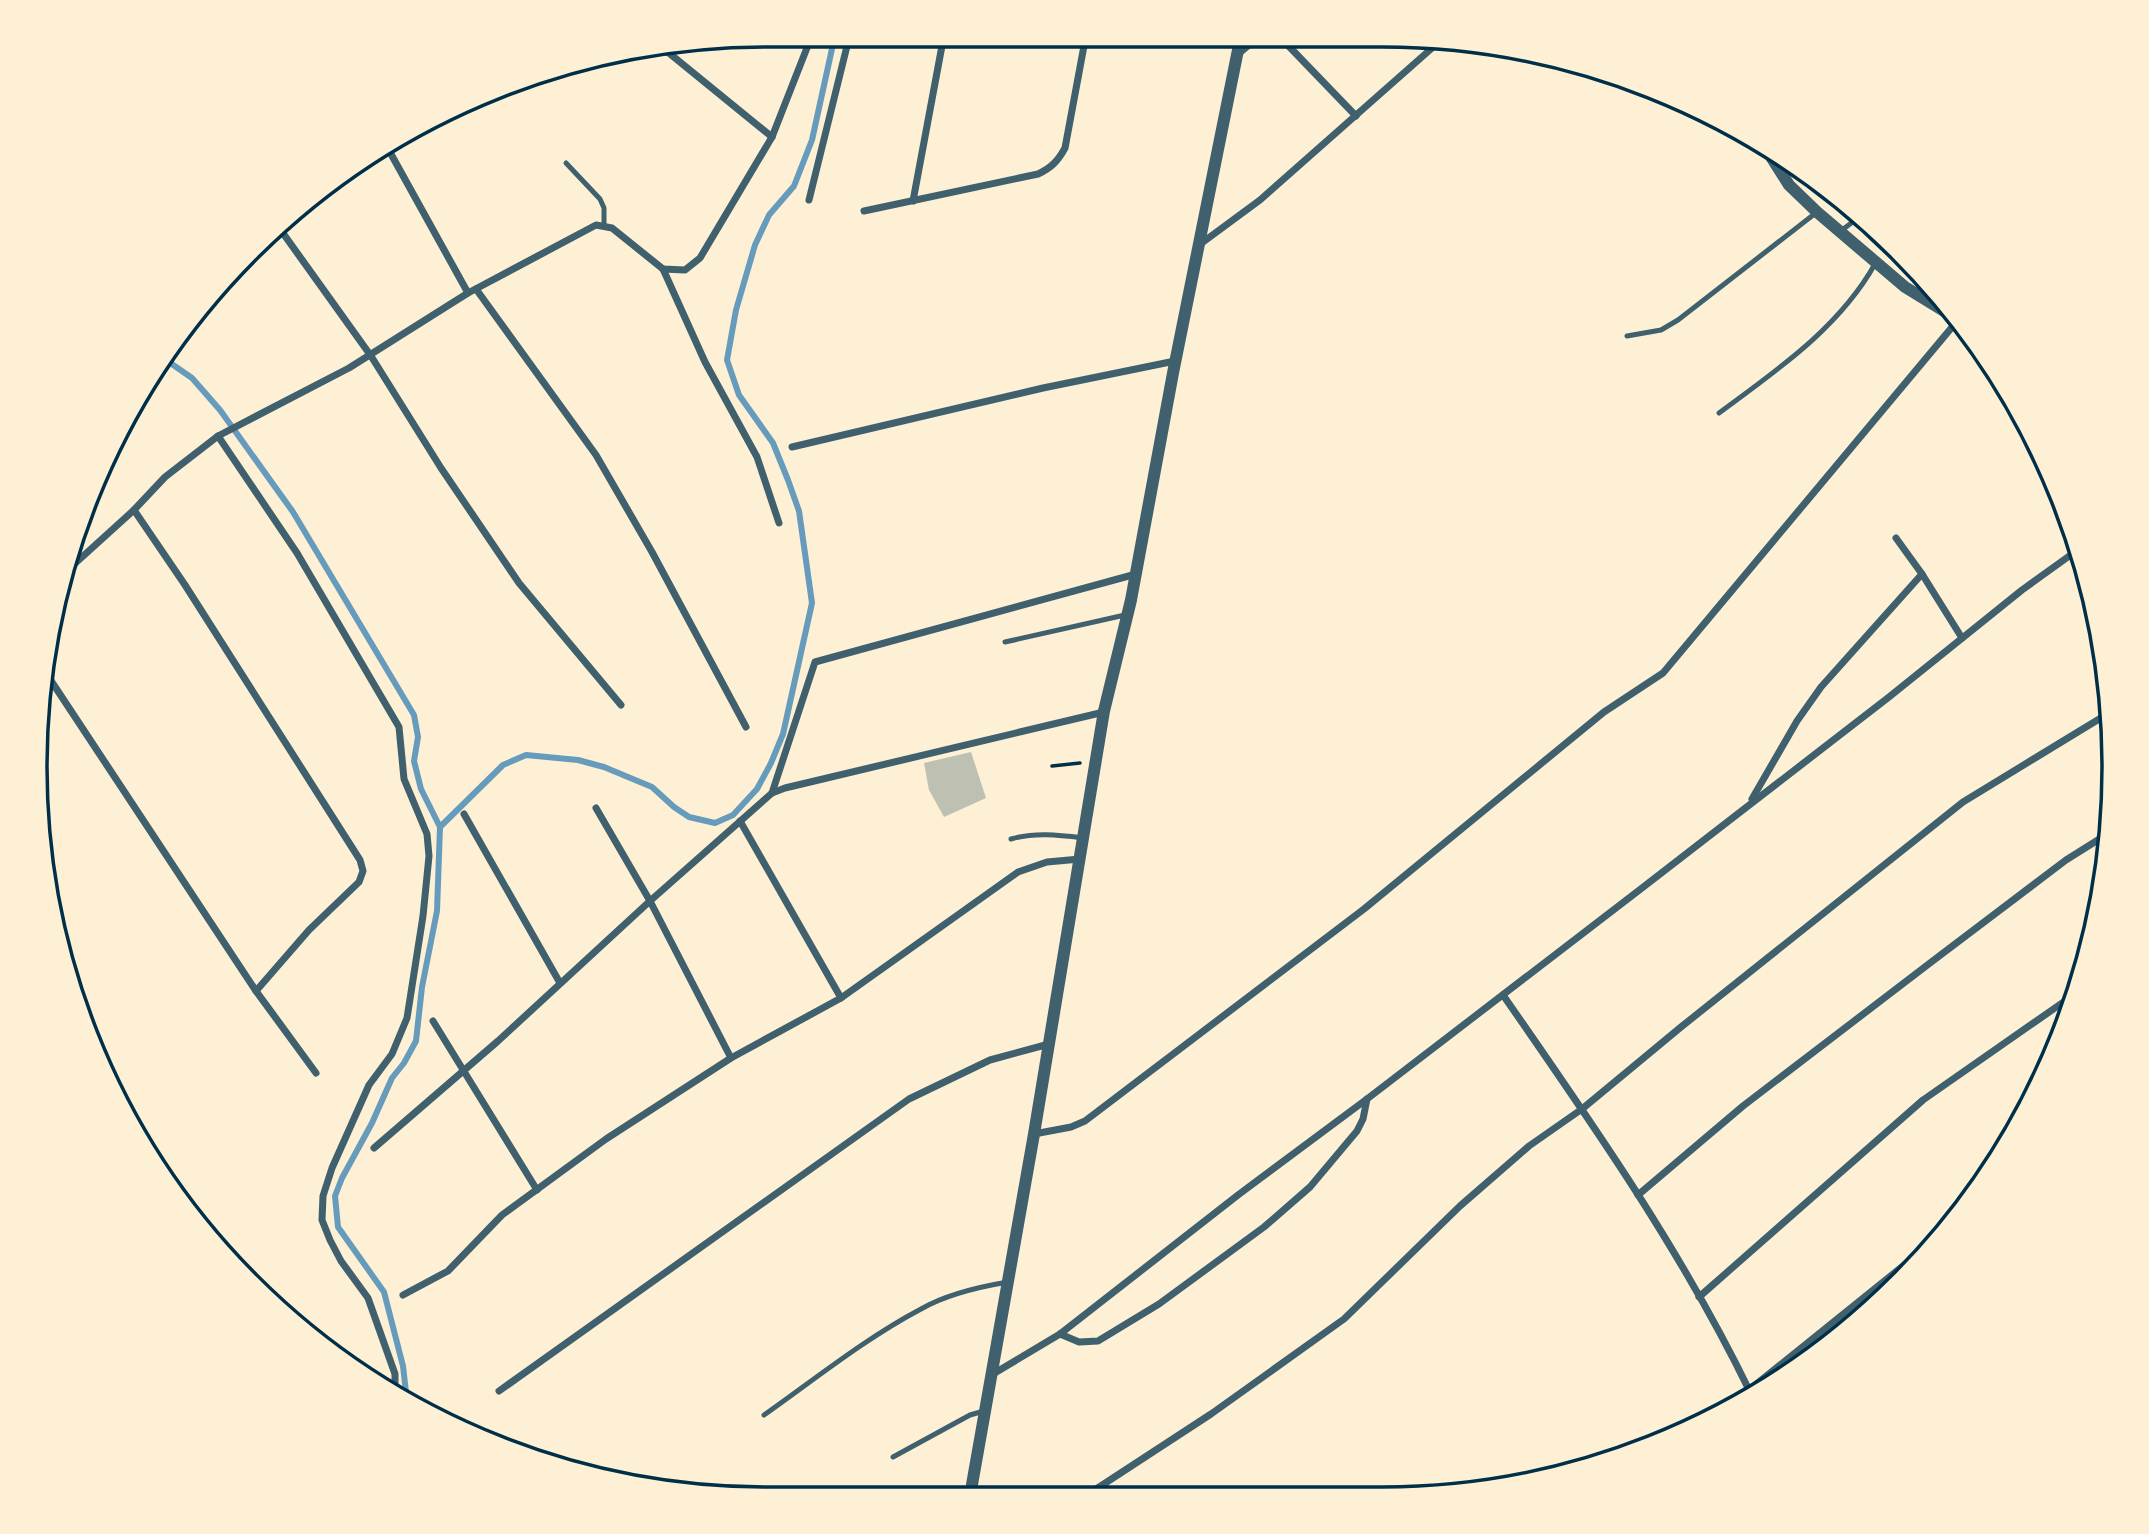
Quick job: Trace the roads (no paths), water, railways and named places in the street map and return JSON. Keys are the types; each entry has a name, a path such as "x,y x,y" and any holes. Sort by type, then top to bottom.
{"street":[{"path":"663,270 685,271 700,258 772,137 807,47"},
{"path":"808,200 847,47"},
{"path":"913,201 942,47"},
{"path":"864,211 1038,174 1050,169 1065,148 1084,47"},
{"path":"972,1487 1009,1281 1104,712 1128,614 1175,361 1238,47"},
{"path":"1237,54 1246,47"},
{"path":"1290,47 1356,116"},
{"path":"1199,246 1260,201 1431,49"},
{"path":"670,54 772,137"},
{"path":"391,154 468,293"},
{"path":"1776,165 1788,185 1816,212 1875,264 1933,305"},
{"path":"78,561 134,510 165,477 218,436 371,356 468,293 596,225 612,228 663,270 705,362 757,457 779,523"},
{"path":"284,234 371,356 441,468 519,583 621,705"},
{"path":"476,289 596,455 652,552 746,727"},
{"path":"1034,1134 1071,1127 1085,1121 1354,917 1604,712 1663,673 1952,327"},
{"path":"792,447 1043,388 1175,361"},
{"path":"218,436 297,553 400,727 404,779 426,834 429,856 423,916 407,1018 392,1054 369,1085 332,1168 323,1196 322,1220 341,1261 368,1298 395,1374 395,1382"},
{"path":"134,510 353,848 363,871 359,882 309,930 256,990"},
{"path":"1896,538 1962,638"},
{"path":"993,1374 1060,1334 2070,556"},
{"path":"772,793 815,662 1136,574"},
{"path":"1750,803 1790,733 1821,687 1922,574"},
{"path":"52,682 256,990 316,1073"},
{"path":"374,1148 772,793 1104,712"},
{"path":"1099,1487 1211,1414 1344,1319 1460,1206 1529,1146 1582,1109 1746,974 1963,802 2100,719"},
{"path":"596,808 649,901 732,1058"},
{"path":"464,814 560,983"},
{"path":"740,821 841,998"},
{"path":"1638,1195 1743,1106 2066,860 2098,840"},
{"path":"403,1295 448,1271 502,1215 606,1139 732,1058 841,998 1018,872 1047,862 1080,859"},
{"path":"1503,995 1638,1195 1699,1297 1747,1387"},
{"path":"1699,1297 1923,1100 2062,1003"},
{"path":"433,1021 537,1190"},
{"path":"499,1391 909,1099 990,1060 1049,1044"},
{"path":"1060,1334 1079,1342 1098,1341 1158,1304 1264,1227 1310,1187 1357,1131 1367,1099"},
{"path":"1789,1360 1887,1279"}],"lane":[{"path":"566,163 600,199 604,208 604,226"},
{"path":"1627,336 1661,330 1678,320 1816,212"},
{"path":"1839,232 1852,222"},
{"path":"1719,413 1809,345 1863,286 1875,264"},
{"path":"1005,642 1128,614"},
{"path":"1011,839 1023,835 1052,834 1084,838"},
{"path":"764,1415 856,1350 922,1308 970,1289 1009,1281"},
{"path":"893,1457 970,1415 986,1410"}],"waterway":[{"path":"406,1389 403,1366 384,1292 338,1227 335,1196 392,1078 416,1041 422,987 437,911 440,827 503,765 526,755 578,760 604,767 652,787 689,817 715,823 733,815 757,789 783,734 812,603 799,511 773,443 739,395 727,360 736,310 755,245 769,215 794,186 812,140 832,47"},
{"path":"171,364 192,378 220,410 293,512 414,715 418,737 414,761 421,789 440,827"}]}
